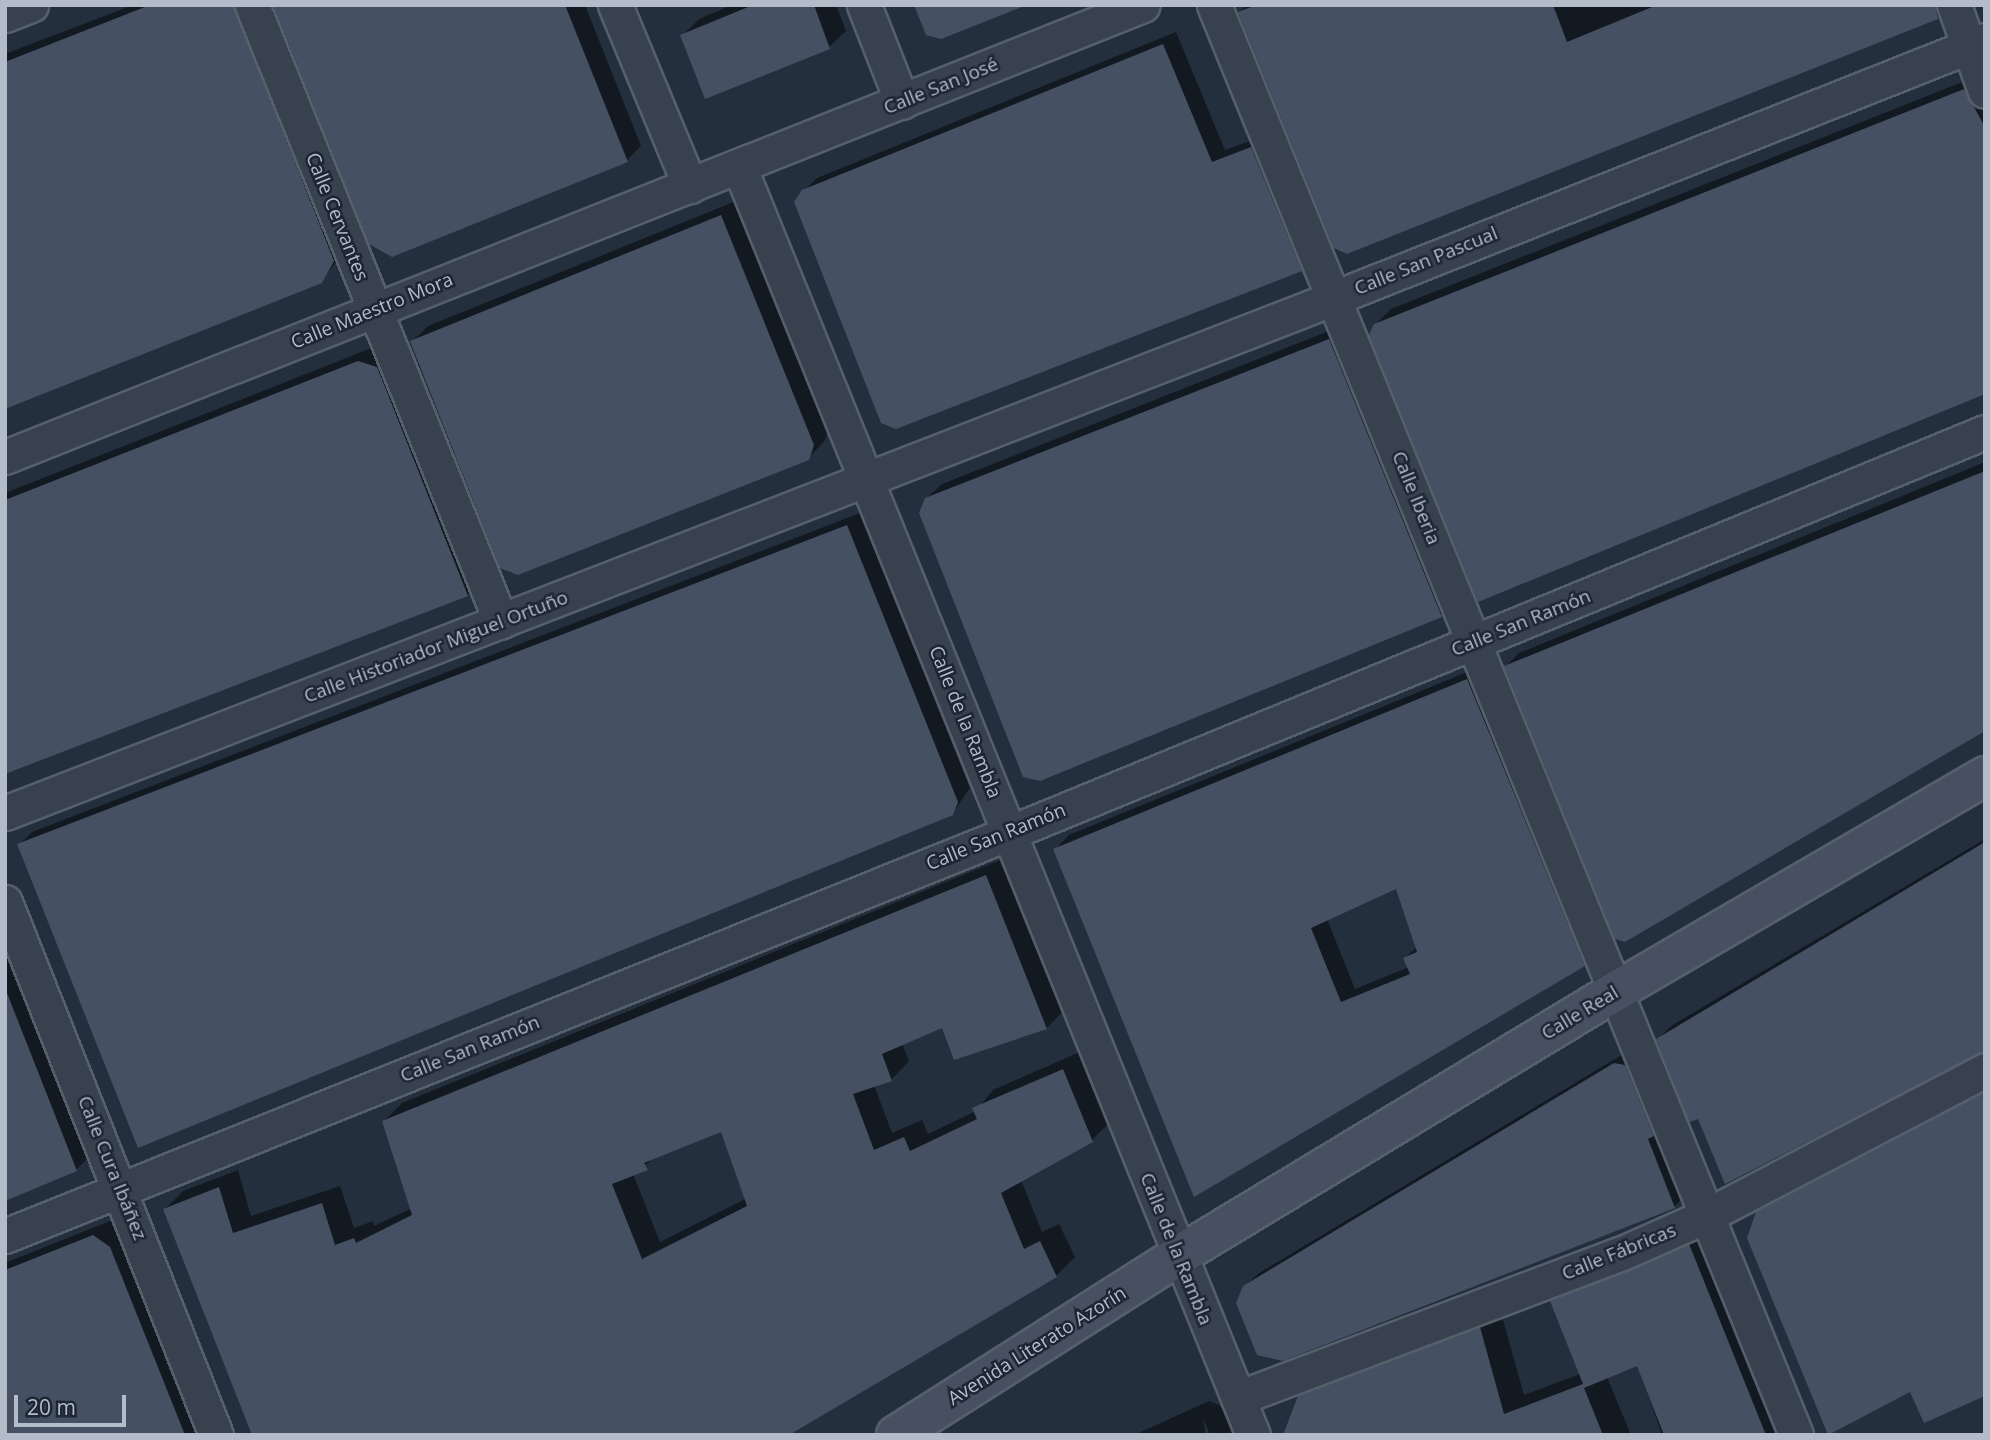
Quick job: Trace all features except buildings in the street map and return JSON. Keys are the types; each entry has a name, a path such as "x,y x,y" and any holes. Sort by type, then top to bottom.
{"main road":[{"name":"Calle Real","path":"1178,1256 1616,991 1985,776"},
{"name":"Avenida Literato Azorín","path":"897,1435 1178,1256"}],"street":[{"path":"5,15 31,5"},
{"name":"Calle Cervantes","path":"252,5 500,622"},
{"path":"615,5 690,186"},
{"path":"863,5 902,102"},
{"name":"Calle San José","path":"739,166 1143,5"},
{"name":"Calle Iberia","path":"1214,5 1796,1435"},
{"path":"1954,5 1977,43 1985,91"},
{"name":"Calle San Pascual","path":"867,480 1977,43"},
{"name":"Calle Maestro Mora","path":"5,457 739,166"},
{"name":"Calle de la Rambla","path":"739,166 1178,1256 1253,1435"},
{"name":"Calle San Ramón","path":"5,1236 1009,833 1985,432"},
{"name":"Calle Historiador Miguel Ortuño","path":"5,813 867,480"},
{"name":"Calle Cura Ibáñez","path":"5,901 216,1435"},
{"name":"Calle Fábricas","path":"1238,1398 1620,1254 1707,1215 1985,1070"}]}
